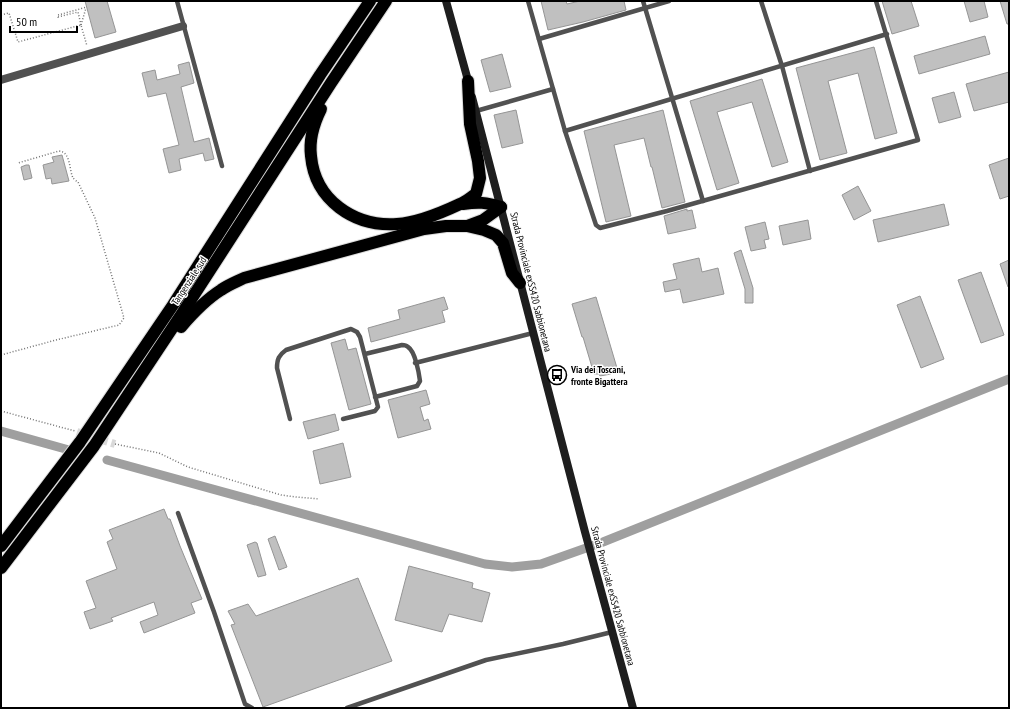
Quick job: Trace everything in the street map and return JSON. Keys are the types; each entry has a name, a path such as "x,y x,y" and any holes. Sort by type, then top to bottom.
{"highway":[{"name":"Tangenziale sud","path":"1,546 80,442 168,312 320,75 370,1"},
{"name":"Tangenziale sud","path":"1,568 94,446 333,84 386,1"},
{"path":"462,204 476,194 480,178 470,124 468,81"},
{"path":"333,84 315,122 311,139 311,155 319,185 328,197 350,215 364,221 397,224 421,219 462,204 477,202 490,203 501,207"},
{"path":"467,226 483,220 501,207"},
{"path":"94,446 194,312 206,300 222,289 244,278 424,229 446,226 467,226 484,230 496,235 503,243 512,273 520,283"}],"main road":[{"name":"Strada Provinciale exSS420 Sabbionetana","path":"446,1 592,559 633,708"}],"street":[{"path":"1,80 183,26"}],"lane":[{"path":"176,1 222,166"},
{"path":"528,1 566,131 596,225 600,228 703,201 918,140 876,1"},
{"path":"643,1 703,201"},
{"path":"539,39 669,1"},
{"path":"761,1 782,66 810,170"},
{"path":"566,131 887,34"},
{"path":"476,111 553,89"},
{"path":"290,419 277,368 278,357 286,350 351,330 357,332 360,337 378,407 375,411 343,419"},
{"path":"415,363 533,333"},
{"path":"364,354 402,345 408,347 412,351 420,381 417,386 375,397"},
{"path":"178,513 214,612 245,704 252,708"},
{"path":"347,708 486,660 612,632"}],"path":[{"path":"81,25 87,7 58,15 58,17 78,12 81,25 89,54"},
{"path":"1,15 9,13 18,42 81,25"},
{"path":"1,356 56,340 119,325 124,318 96,218 78,182 73,178 66,154 59,151 18,163"},
{"path":"1,411 77,432"},
{"path":"115,444 159,453 188,467 281,495 319,499"}],"building":[{"path":"85,1 107,1 116,32 95,38"},
{"path":"541,1 566,1 567,4 580,1 624,1 626,10 548,30"},
{"path":"882,1 911,1 919,26 892,34"},
{"path":"964,1 984,1 988,17 970,22"},
{"path":"1000,1 1009,1 1009,24 1007,24"},
{"path":"985,36 990,54 919,74 914,56"},
{"path":"874,47 897,133 875,139 858,73 828,81 847,153 820,160 796,68"},
{"path":"502,54 511,87 490,92 481,60"},
{"path":"189,62 194,83 181,87 194,142 209,138 214,159 205,161 203,153 179,159 181,170 169,173 163,149 179,145 166,93 148,97 142,73 155,70 157,80 180,74 178,65"},
{"path":"1009,72 1009,102 974,111 966,84"},
{"path":"762,79 788,162 772,167 752,102 717,112 739,183 717,190 690,101"},
{"path":"954,92 961,117 939,123 932,98"},
{"path":"516,110 523,143 502,148 494,115"},
{"path":"663,110 685,202 662,208 644,138 614,145 631,216 606,222 584,131"},
{"path":"62,155 69,181 52,184 51,178 46,179 43,165 54,162 52,157"},
{"path":"1009,158 1009,196 1000,199 989,165"},
{"path":"29,165 32,178 24,180 21,167"},
{"path":"858,186 871,211 854,220 842,195"},
{"path":"944,204 949,225 878,242 873,220"},
{"path":"687,209 687,211 692,210 696,228 668,234 664,216"},
{"path":"808,220 811,239 783,245 779,226"},
{"path":"765,222 769,239 764,240 766,248 751,251 745,227"},
{"path":"741,250 753,288 753,303 745,303 745,289 734,253"},
{"path":"699,258 702,272 718,268 724,294 683,303 680,289 665,292 663,282 677,279 673,264"},
{"path":"1009,260 1009,287 1008,287 1000,264"},
{"path":"981,272 1004,335 981,343 958,280"},
{"path":"920,296 944,359 921,368 897,305"},
{"path":"444,297 448,309 442,311 445,322 371,342 368,328 400,319 398,310"},
{"path":"596,297 617,368 610,370 611,374 600,376 599,374 594,374 572,304"},
{"path":"345,339 348,350 356,348 371,404 349,410 331,343"},
{"path":"426,390 430,404 420,407 424,421 428,419 431,429 398,438 388,400"},
{"path":"335,414 339,430 308,439 303,422"},
{"path":"343,443 351,477 320,484 313,451"},
{"path":"164,509 168,519 170,519 202,599 191,603 195,613 144,633 140,622 158,615 154,602 111,618 113,621 90,629 84,612 96,608 86,581 117,569 107,542 113,539 109,530"},
{"path":"275,536 287,567 279,570 268,539"},
{"path":"255,542 257,543 266,575 258,577 247,545"},
{"path":"409,566 473,583 472,588 490,593 482,622 449,614 442,632 395,620"},
{"path":"358,578 392,661 263,707 231,625 235,624 228,611 248,604 256,616"}],"waterway":[{"path":"107,460 485,564 512,567 541,564 603,542 1009,379"},
{"path":"1,431 69,450"}],"tunnel":[{"path":"77,432 115,444"}],"place":[{"name":"Via dei Toscani, fronte Bigattera","path":"557,375"}]}
